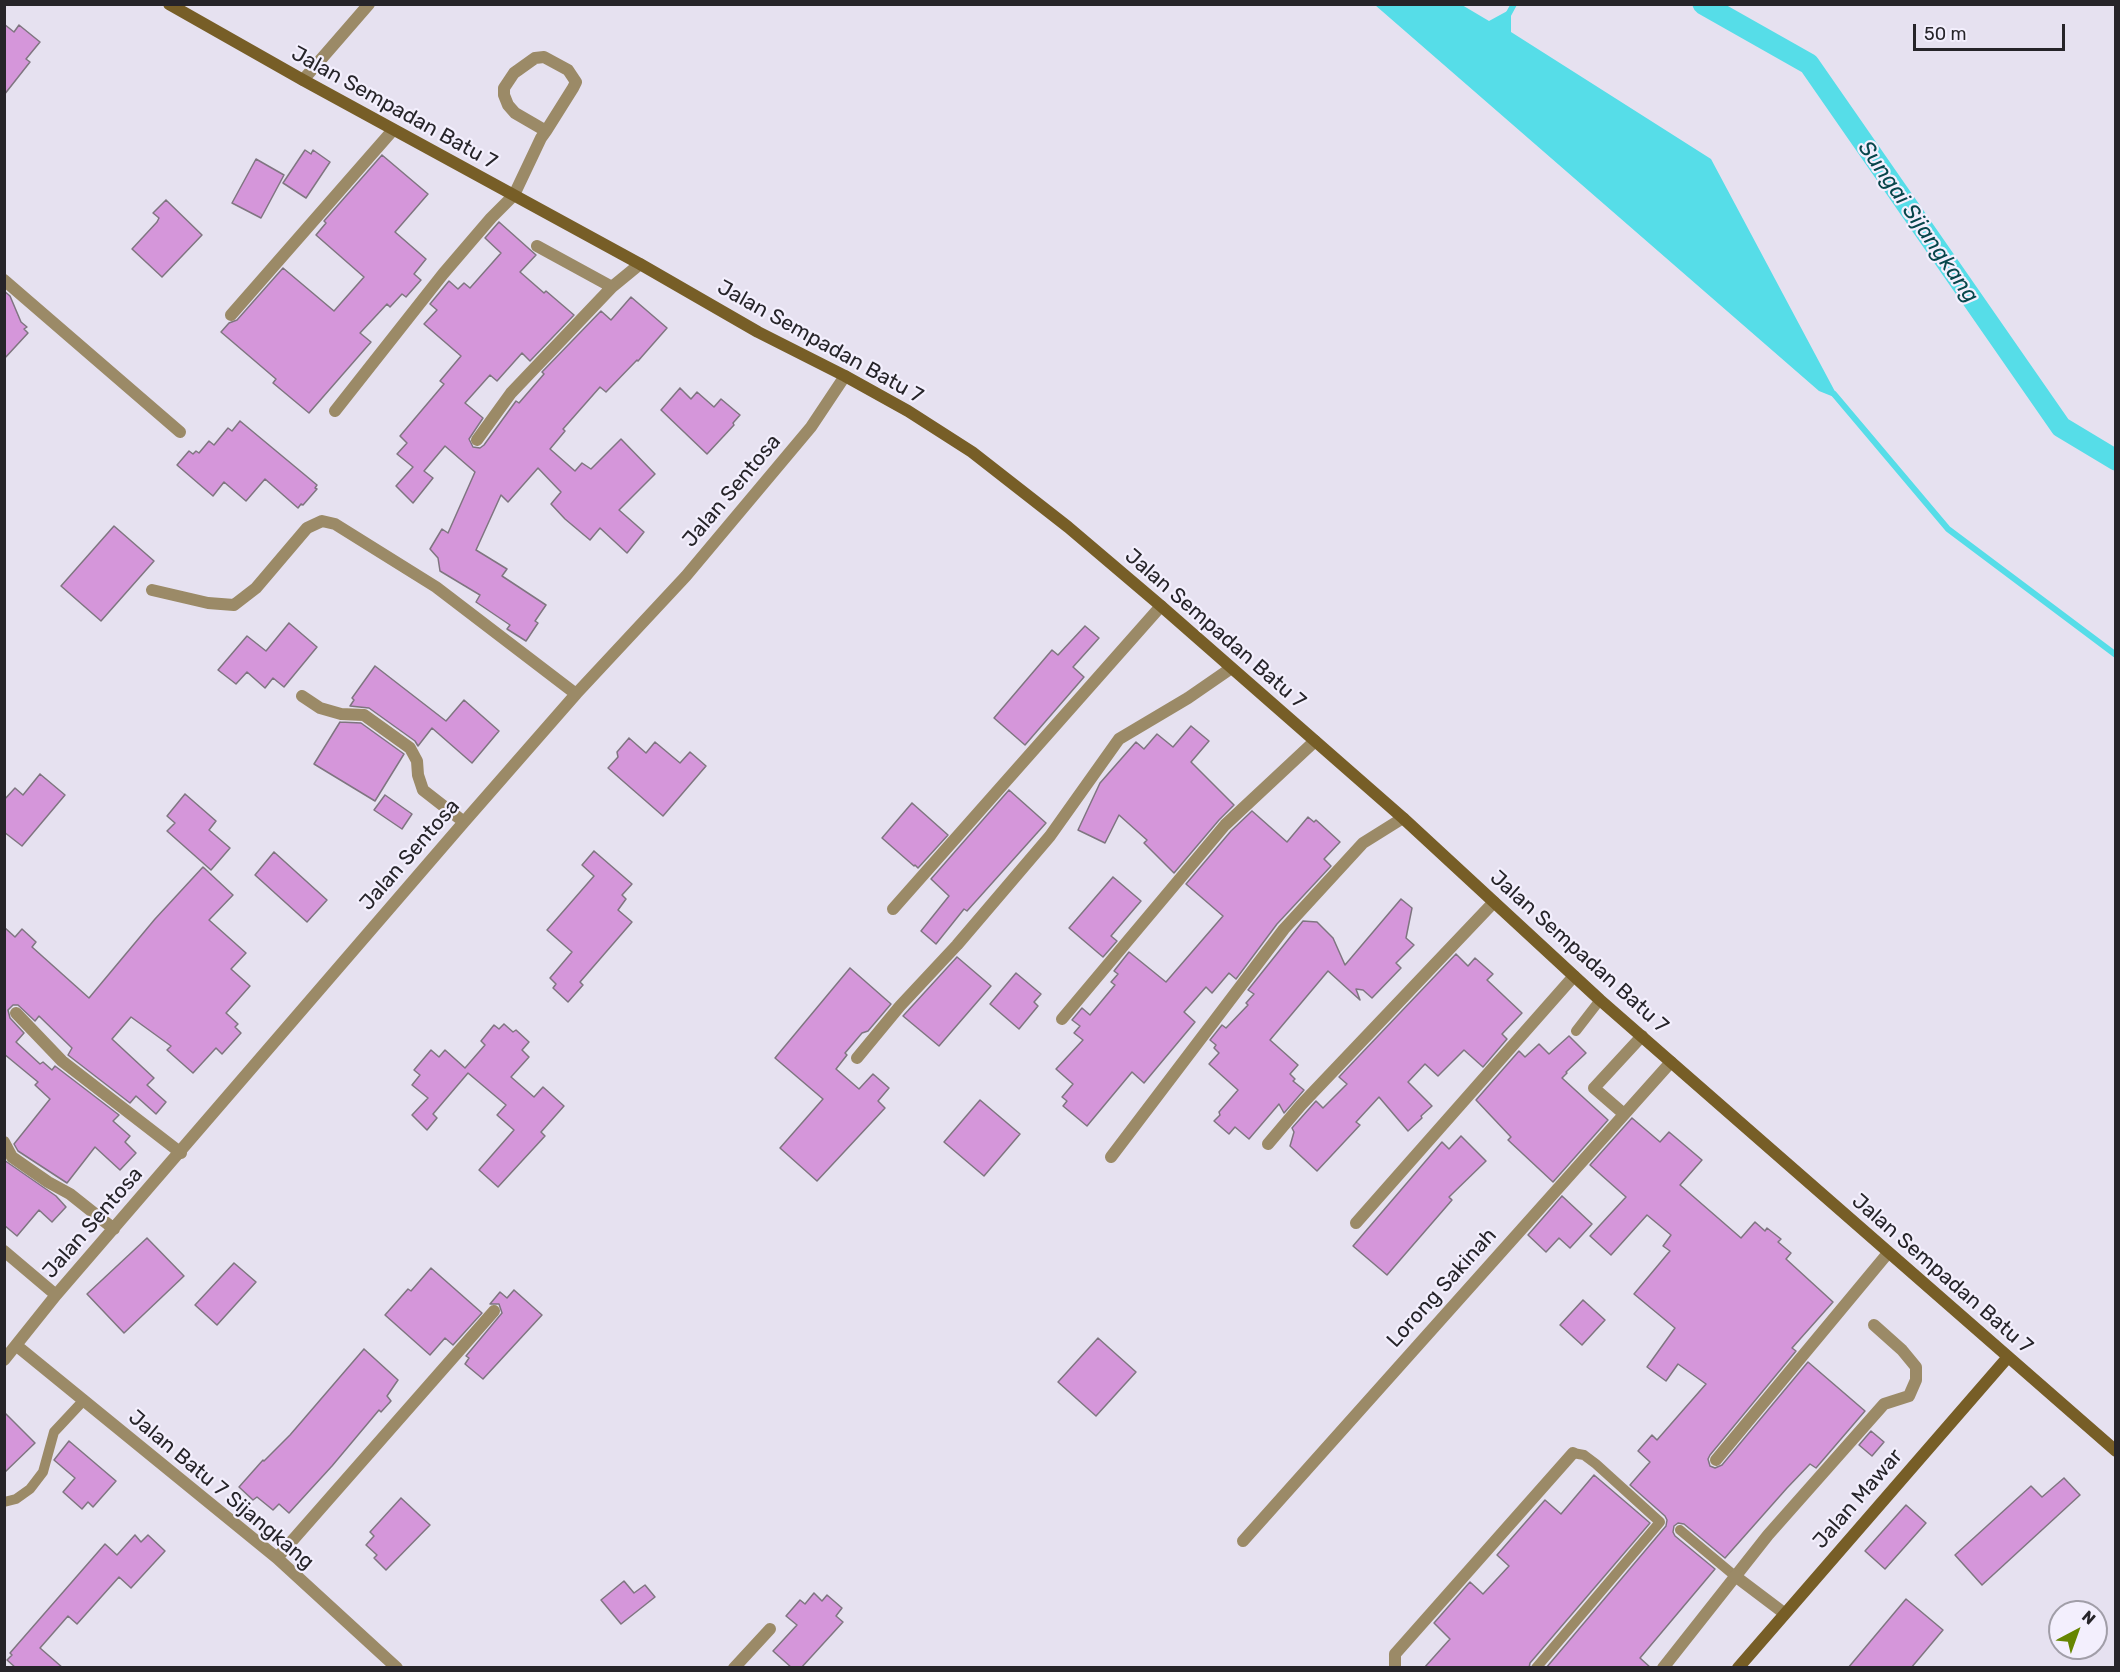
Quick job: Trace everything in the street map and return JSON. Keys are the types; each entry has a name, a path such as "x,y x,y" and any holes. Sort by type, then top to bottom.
{"street":[{"name":"Jalan Sempadan Batu 7","path":"169,4 303,81 640,264 758,332 908,411 972,452 1068,527 1161,606 1230,669 1403,818 1600,1000 2115,1451"},
{"path":"303,81 369,4"},
{"path":"335,411 443,274 514,195 546,130 576,82 568,70 544,57 535,58 514,73 504,88 504,95 514,112 546,130"},
{"path":"231,315 393,130"},
{"path":"537,246 612,287"},
{"path":"477,440 511,393 612,287 640,264"},
{"path":"4,280 180,432"},
{"name":"Jalan Sentosa","path":"4,1360 56,1295 576,694 686,576 811,428 845,376"},
{"path":"152,590 208,603 234,605 256,588 308,528 322,521 335,524 436,587 576,694"},
{"path":"893,909 1161,606"},
{"path":"857,1059 900,1006 957,945 1050,836 1119,739 1188,698 1230,669"},
{"path":"302,696 320,708 341,714 364,715 410,748 417,761 418,775 423,790 465,822"},
{"path":"1062,1019 1225,825 1315,741"},
{"path":"1111,1157 1284,929 1364,843 1403,818"},
{"path":"1268,1144 1301,1105 1494,902"},
{"path":"1356,1223 1574,976"},
{"path":"16,1013 62,1061 181,1153"},
{"path":"1624,1114 1594,1088 1642,1036"},
{"name":"Lorong Sakinah","path":"1243,1541 1671,1062"},
{"path":"4,1142 12,1156 48,1182 70,1194 114,1229"},
{"path":"4,1251 56,1295"},
{"path":"1716,1460 1888,1253"},
{"path":"277,1558 494,1311"},
{"path":"1663,1668 1768,1535 1884,1404 1909,1396 1916,1380 1916,1367 1902,1350 1874,1325"},
{"name":"Jalan Batu 7 Sijangkang","path":"17,1346 277,1558 398,1668"},
{"name":"Jalan Mawar","path":"1738,1668 2008,1357"},
{"path":"1395,1668 1395,1654 1573,1453"},
{"path":"1735,1576 1784,1613"},
{"path":"734,1668 770,1629"}],"lane":[{"path":"1576,1030 1600,1000"},
{"path":"4,1502 16,1499 30,1489 43,1472 54,1432 83,1401"},
{"path":"1536,1668 1660,1522 1596,1464 1584,1455 1573,1453"},
{"path":"1680,1530 1735,1576"}],"water":[{"path":"1375,5 1462,5 1489,21 1511,9 1511,32 1711,159 1839,399 1819,391"}],"building":[{"path":"4,24 14,32 19,25 40,42 26,59 30,62 4,95"},
{"path":"305,150 311,154 313,150 330,162 306,198 283,183"},
{"path":"382,155 428,194 395,232 426,259 414,274 421,280 406,297 402,294 390,307 387,304 360,333 371,342 309,413 273,383 276,379 221,332 229,323 237,320 283,268 334,311 364,277 316,235 326,223 324,221"},
{"path":"256,159 284,175 261,218 232,203"},
{"path":"166,200 202,235 162,277 132,249 157,222 159,218 153,213"},
{"path":"499,222 536,255 520,272 574,315 530,361 522,353 497,381 490,375 465,403 483,418 469,439 473,447 480,448 484,445 516,401 519,403 544,374 542,372 601,311 611,320 631,297 667,328 606,392 600,387 563,429 565,431 550,449 575,471 582,463 591,469 621,439 655,474 619,510 644,532 627,553 600,528 590,540 565,519 551,504 561,492 538,468 508,502 501,495 476,550 507,569 502,576 546,605 535,621 538,623 526,641 507,629 510,625 476,602 480,595 440,571 438,558 430,549 442,529 448,533 475,472 445,446 424,471 433,478 413,503 396,486 413,467 397,454 407,443 400,436 444,384 440,381 461,356 424,324 437,310 430,304 449,281 458,289 464,283 470,288 501,253 485,238"},
{"path":"4,291 10,296 21,322 27,327 24,329 28,333 4,359"},
{"path":"680,388 691,399 697,392 714,407 721,399 740,415 733,423 734,425 707,454 661,410"},
{"path":"240,421 317,485 315,488 317,489 303,505 301,504 298,508 265,479 246,501 224,482 213,496 177,465 189,451 193,454 196,451 199,453 209,441 214,445 228,428 232,431"},
{"path":"114,526 154,561 101,621 61,586"},
{"path":"289,623 317,647 284,687 273,678 265,688 247,672 236,684 218,670 247,636 266,651"},
{"path":"1085,626 1099,638 1073,667 1084,677 1025,745 994,718 1052,650 1058,655"},
{"path":"375,666 446,721 464,700 499,731 472,763 432,728 418,746 415,741 369,708 350,706 354,700 352,698"},
{"path":"340,722 361,723 404,754 375,801 314,764"},
{"path":"1191,726 1209,741 1191,762 1234,805 1174,873 1144,843 1147,840 1119,815 1105,843 1078,830 1100,783 1136,742 1144,749 1157,734 1173,747"},
{"path":"629,738 646,753 655,742 680,763 690,752 706,766 663,816 608,768 618,757 617,752"},
{"path":"40,774 65,795 22,846 4,832 4,800 15,788 23,795"},
{"path":"1009,790 1046,823 967,911 964,909 936,944 921,931 949,896 931,879"},
{"path":"185,794 216,821 209,830 230,848 211,870 167,831 175,823 167,816"},
{"path":"385,795 412,814 402,829 374,810"},
{"path":"912,803 948,835 918,868 882,838"},
{"path":"1252,811 1287,842 1308,817 1314,822 1316,820 1340,842 1324,859 1331,866 1277,924 1236,979 1229,973 1212,993 1206,987 1184,1012 1195,1022 1144,1083 1132,1072 1087,1126 1063,1106 1067,1101 1062,1097 1073,1084 1056,1069 1083,1040 1074,1033 1080,1026 1072,1020 1082,1008 1090,1015 1115,985 1111,982 1118,974 1114,971 1129,952 1166,982 1223,916 1186,884 1231,831"},
{"path":"594,851 632,884 622,895 626,899 618,910 632,922 580,982 583,985 568,1002 553,988 556,984 550,978 572,952 547,930 594,876 582,865"},
{"path":"274,852 327,900 307,922 255,875"},
{"path":"203,867 233,895 209,920 246,953 231,969 250,986 226,1013 238,1024 235,1027 241,1033 222,1054 216,1048 193,1073 167,1050 171,1046 131,1017 112,1039 154,1078 147,1085 166,1102 156,1114 136,1096 130,1103 68,1055 72,1048 39,1016 35,1021 18,1005 13,1005 8,1010 10,1018 24,1033 16,1042 40,1064 43,1062 52,1070 55,1066 119,1115 113,1121 130,1136 125,1142 136,1153 120,1170 95,1147 67,1183 18,1151 14,1144 50,1099 35,1085 38,1082 4,1054 4,927 15,937 22,929 36,942 32,947 89,998 155,919"},
{"path":"1113,877 1141,901 1111,936 1117,941 1103,957 1069,928"},
{"path":"1401,899 1412,908 1406,938 1414,945 1396,963 1401,968 1372,998 1363,990 1356,989 1360,1000 1328,971 1270,1040 1298,1065 1290,1074 1295,1079 1293,1081 1304,1090 1284,1113 1279,1104 1249,1139 1235,1127 1229,1134 1214,1121 1238,1090 1209,1064 1219,1053 1214,1048 1216,1045 1210,1040 1222,1025 1226,1028 1248,1005 1246,1003 1254,994 1248,990 1303,921 1317,922 1333,938 1345,965"},
{"path":"1456,954 1468,966 1475,958 1493,974 1487,980 1522,1013 1502,1034 1507,1039 1483,1067 1464,1050 1438,1076 1425,1064 1408,1082 1432,1106 1421,1116 1422,1118 1408,1131 1379,1097 1356,1122 1360,1125 1317,1171 1290,1146 1294,1132 1292,1128 1316,1101 1323,1108 1347,1084 1339,1077"},
{"path":"957,957 991,986 939,1046 903,1016"},
{"path":"850,968 891,1004 845,1053 847,1055 836,1069 859,1089 873,1074 889,1088 878,1101 885,1108 817,1181 780,1148 823,1099 775,1058"},
{"path":"1016,973 1041,994 1034,1002 1038,1006 1019,1029 990,1004"},
{"path":"504,1024 513,1032 516,1030 529,1042 522,1050 529,1057 511,1077 534,1097 543,1087 564,1106 541,1132 545,1136 498,1187 479,1170 514,1130 497,1115 506,1105 468,1073 433,1114 437,1118 427,1130 412,1115 428,1098 412,1085 420,1075 414,1070 431,1050 439,1057 445,1050 465,1068 485,1045 481,1041 494,1025 499,1029"},
{"path":"1569,1036 1586,1053 1562,1078 1608,1120 1553,1182 1508,1140 1511,1137 1476,1100 1519,1051 1525,1057 1539,1044 1549,1054"},
{"path":"980,1100 1020,1134 984,1176 944,1142"},
{"path":"1632,1118 1660,1142 1669,1132 1702,1160 1680,1185 1741,1238 1755,1222 1765,1231 1767,1228 1781,1239 1778,1242 1791,1253 1786,1259 1833,1302 1792,1348 1796,1351 1710,1455 1708,1459 1710,1466 1715,1468 1722,1465 1808,1362 1865,1411 1816,1468 1810,1464 1725,1558 1684,1524 1678,1523 1674,1526 1675,1536 1715,1569 1640,1658 1651,1668 1546,1668 1666,1526 1665,1516 1630,1485 1650,1462 1638,1451 1652,1435 1657,1440 1706,1384 1678,1364 1666,1381 1647,1367 1675,1328 1634,1294 1670,1251 1663,1246 1671,1235 1647,1215 1611,1255 1590,1236 1626,1197 1590,1165"},
{"path":"1461,1136 1486,1161 1449,1197 1452,1200 1387,1275 1353,1246 1442,1142 1449,1149"},
{"path":"4,1160 56,1196 66,1207 52,1222 39,1210 17,1236 4,1225"},
{"path":"1562,1196 1592,1224 1570,1248 1559,1238 1546,1252 1528,1235"},
{"path":"147,1238 184,1276 124,1333 87,1294"},
{"path":"234,1263 256,1282 217,1325 195,1305"},
{"path":"431,1268 482,1313 453,1345 445,1338 430,1355 385,1315"},
{"path":"514,1290 542,1315 483,1379 465,1364 469,1358 466,1356 502,1313 499,1304 490,1304 500,1292 507,1298"},
{"path":"1583,1300 1605,1320 1582,1345 1560,1325"},
{"path":"1098,1338 1136,1372 1096,1416 1058,1382"},
{"path":"364,1349 398,1380 387,1396 391,1401 381,1412 379,1410 289,1513 279,1504 273,1510 257,1497 253,1500 239,1487 290,1435"},
{"path":"4,1412 35,1443 4,1473"},
{"path":"1871,1431 1884,1442 1872,1456 1859,1445"},
{"path":"69,1441 116,1481 93,1507 88,1502 82,1509 63,1492 75,1478 54,1460"},
{"path":"1594,1475 1650,1523 1530,1663 1529,1668 1424,1668 1450,1639 1434,1623 1470,1582 1483,1594 1509,1566 1497,1555 1545,1500 1561,1514"},
{"path":"2064,1478 2080,1495 1982,1585 1955,1555 2031,1486 2042,1497"},
{"path":"401,1498 430,1525 386,1570 374,1558 377,1555 366,1545 374,1536 370,1532"},
{"path":"1906,1505 1926,1523 1885,1569 1865,1551"},
{"path":"135,1535 141,1542 148,1535 165,1551 131,1588 119,1577 77,1624 68,1616 40,1648 63,1668 16,1668 7,1660 12,1655 10,1653 105,1544 117,1555"},
{"path":"624,1581 634,1593 645,1585 655,1597 621,1624 601,1600"},
{"path":"814,1593 822,1601 827,1595 842,1608 836,1616 843,1622 801,1668 792,1668 773,1651 797,1625 786,1616 800,1600 805,1604"},
{"path":"1906,1599 1943,1630 1911,1668 1848,1668"}],"waterway":[{"path":"1508,15 1514,4"},
{"name":"Sungai Sijangkang","path":"1703,4 1809,64 2061,427 2116,460"},
{"path":"1834,394 1948,529 2116,655"}]}
